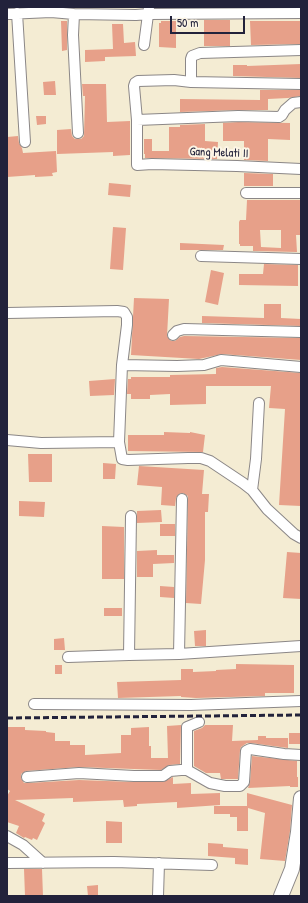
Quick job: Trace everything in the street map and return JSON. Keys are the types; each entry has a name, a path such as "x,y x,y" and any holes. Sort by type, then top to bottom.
{"street":[{"path":"144,45 149,10"},
{"path":"25,142 12,14 51,12 74,14 88,11 136,15 149,10 301,13"},
{"path":"74,14 73,35 78,133"},
{"path":"191,82 191,59 196,54 301,50"},
{"path":"301,84 191,82 174,80 138,81 134,86 137,120 238,116 279,117 282,116 285,110 293,103 301,102"},
{"name":"Gang Melati II","path":"137,120 137,165 152,164 301,169"},
{"path":"246,193 301,193"},
{"path":"201,256 301,258"},
{"path":"7,313 117,310 124,312 127,317 127,324 122,365 119,442 122,459 201,458 210,461 252,490 268,509 294,534 301,538"},
{"path":"173,335 177,331 184,329 301,332"},
{"path":"122,365 197,365 221,360 301,367"},
{"path":"252,490 256,460 259,403"},
{"path":"7,440 41,443 119,442"},
{"path":"180,654 182,499"},
{"path":"129,655 131,516"},
{"path":"68,657 180,654 301,646"},
{"path":"34,704 191,705 301,700"},
{"path":"187,770 187,726 199,722"},
{"path":"27,777 79,773 163,776 170,771 187,770 210,783 225,786 240,786 244,782 246,751 250,749 301,755"},
{"path":"281,896 296,869 300,832 301,798"},
{"path":"7,836 23,845 43,863"},
{"path":"7,863 159,863 212,865"},
{"path":"158,896 159,863"}],"building":[{"path":"204,20 230,20 230,46 204,46"},
{"path":"61,21 67,21 67,50 62,51"},
{"path":"161,21 176,21 176,48 159,47 159,23 161,23"},
{"path":"250,21 301,21 301,44 251,45"},
{"path":"112,24 123,24 124,43 135,42 136,56 105,57 105,61 85,62 85,50 113,49"},
{"path":"301,64 301,78 233,76 233,65 247,66"},
{"path":"55,81 56,95 44,95 43,82"},
{"path":"82,84 106,84 107,122 130,121 130,155 113,156 113,152 57,154 57,130 71,129 72,136 75,139 81,139 84,136 85,96 83,96"},
{"path":"260,90 301,90 301,96 268,99 268,110 180,112 180,99 260,100"},
{"path":"36,116 46,116 46,124 37,125"},
{"path":"223,123 290,123 290,140 268,139 268,161 244,160 244,141 223,141"},
{"path":"205,124 205,141 218,142 217,159 145,158 144,139 152,139 152,151 169,151 169,127"},
{"path":"18,136 23,153 56,151 57,172 52,173 53,176 35,177 35,175 7,177 7,137"},
{"path":"244,173 273,174 273,186 244,186"},
{"path":"109,183 131,185 130,197 108,195"},
{"path":"247,200 301,200 301,235 296,235 297,252 253,251 253,246 240,246 239,222 240,220 246,220","holes":["260,230 281,230 281,248 261,247"]},
{"path":"113,227 126,228 123,270 110,269"},
{"path":"180,243 224,245 223,250 180,250"},
{"path":"264,264 298,265 298,286 239,285 239,274 263,274"},
{"path":"211,270 224,273 218,305 205,302"},
{"path":"134,298 169,299 167,336 171,341 175,341 184,336 301,338 301,360 222,354 199,359 131,355"},
{"path":"264,304 281,304 281,318 301,319 301,326 202,323 202,316 264,318"},
{"path":"222,367 301,373 301,506 279,505 285,409 269,408 271,386 206,386 206,404 170,405 170,394 150,395 150,399 131,399 131,394 127,394 128,379 131,379 131,377 170,377 170,375 216,374 216,368"},
{"path":"115,379 114,395 90,396 89,381"},
{"path":"164,432 190,432 205,435 203,452 128,451 128,435 164,435"},
{"path":"28,454 52,454 52,482 29,482"},
{"path":"103,463 116,464 115,479 103,479"},
{"path":"139,466 204,470 202,494 209,494 208,512 205,512 205,560 201,604 186,603 188,496 183,493 179,494 176,498 175,506 161,505 162,487 137,485"},
{"path":"19,501 45,502 44,517 19,516"},
{"path":"161,510 162,522 137,523 137,511"},
{"path":"160,524 175,524 175,536 160,536"},
{"path":"102,526 124,527 124,579 102,579"},
{"path":"157,550 157,555 174,555 174,563 153,564 153,577 137,577 137,551"},
{"path":"287,552 301,553 301,599 283,598"},
{"path":"160,586 174,587 174,598 160,597"},
{"path":"104,608 122,608 122,616 104,616"},
{"path":"206,630 206,646 195,646 194,631"},
{"path":"64,638 65,650 54,650 54,639"},
{"path":"236,664 294,665 294,693 265,693 265,696 196,698 181,696 118,698 117,682 181,680 181,669 193,669 193,672 216,671 236,669"},
{"path":"55,665 62,665 62,674 55,674"},
{"path":"181,725 180,764 169,765 161,770 79,767 26,771 21,774 21,778 24,783 28,783 79,780 163,782 173,777 173,784 191,783 191,794 220,793 220,805 177,808 177,802 137,804 137,806 124,807 123,800 73,802 73,798 15,800 45,814 42,821 45,823 37,840 33,838 32,840 25,837 24,838 16,833 19,826 7,822 7,796 10,791 7,789 7,727 25,727 25,730 55,733 55,741 70,741 70,745 85,745 85,755 121,753 121,735 131,735 131,728 149,727 149,746 151,746 151,758 168,758 167,726"},
{"path":"205,725 233,725 232,741 258,740 258,736 266,736 266,738 288,738 288,748 247,743 241,747 240,750 238,779 221,779 220,773 206,773 194,766 194,731"},
{"path":"289,733 301,733 301,744 289,744"},
{"path":"252,756 297,761 298,787 248,788 250,782"},
{"path":"247,793 292,805 290,831 285,861 260,859 265,813 248,808 248,831 237,831 237,817 230,817 230,814 214,814 214,806 247,806"},
{"path":"106,821 122,822 122,843 106,843"},
{"path":"208,843 223,844 223,847 248,849 248,865 235,864 235,858 208,856"},
{"path":"24,869 42,869 43,896 25,896"},
{"path":"98,885 98,896 88,896 87,886"}],"railway":[{"path":"7,718 301,715"}]}
